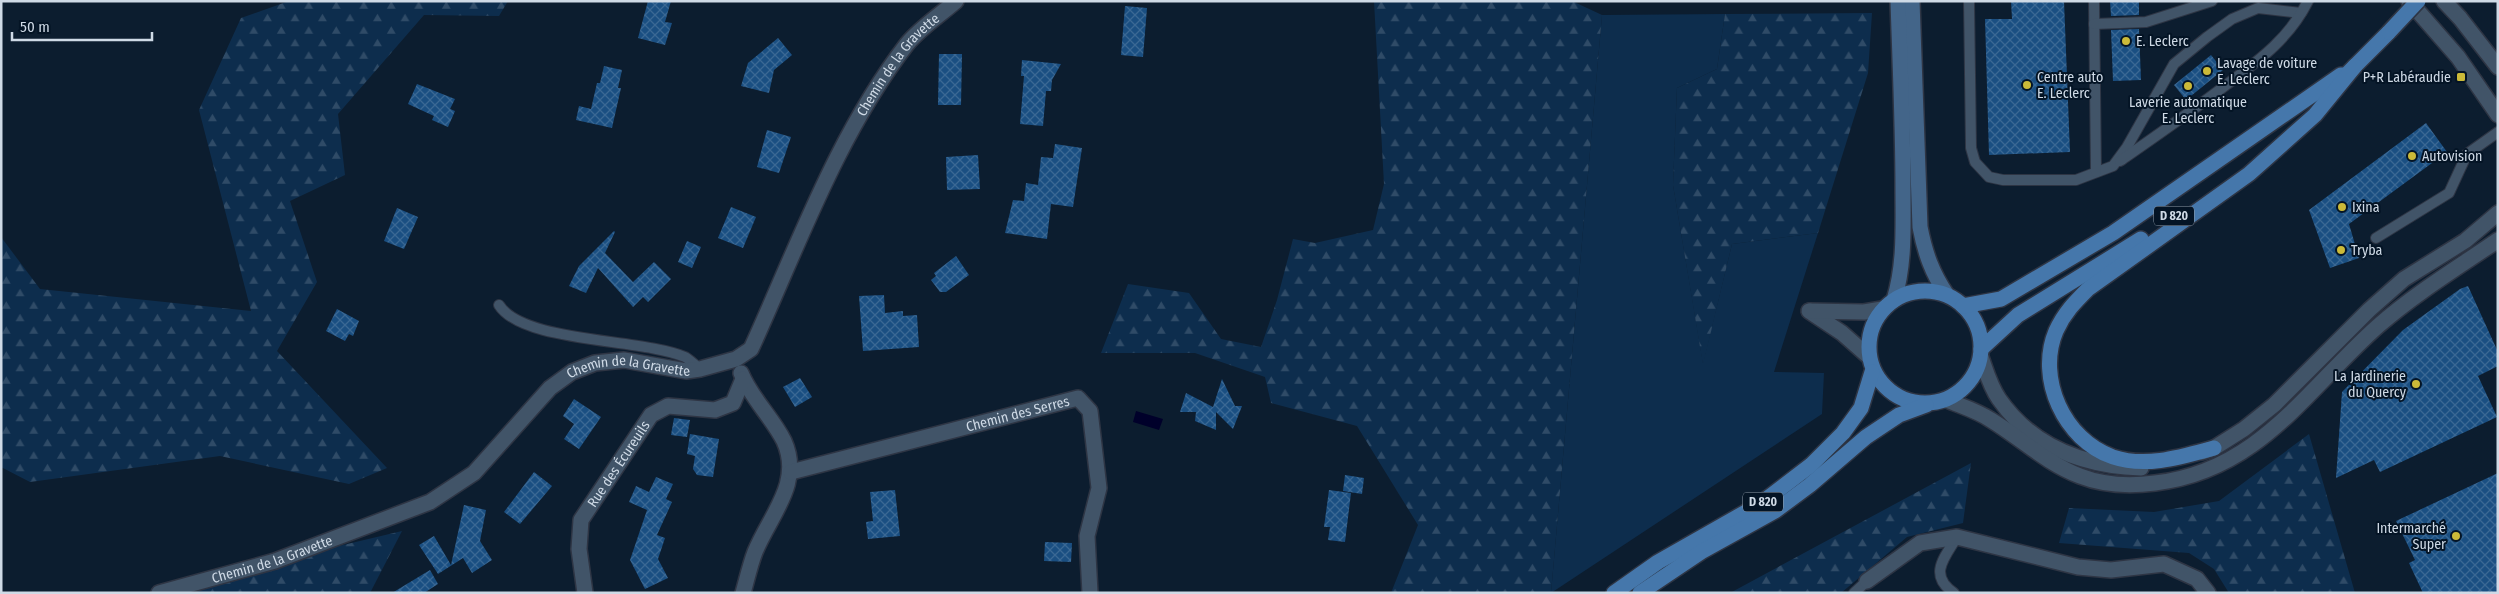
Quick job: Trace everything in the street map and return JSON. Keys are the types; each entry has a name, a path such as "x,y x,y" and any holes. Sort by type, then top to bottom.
{"main road":[{"path":"1888,304 1911,292 1929,291 1947,295 1963,306 1975,321 1981,353 1974,375 1962,390 1946,400 1928,404 1910,402 1892,394 1872,372 1868,356 1871,328 1888,304 1900,281 1904,248 1904,165 1898,1"},
{"path":"1912,1 1920,227 1925,254 1936,278 1947,295"},
{"name":"D 820","path":"1981,353 2018,314 2126,249 2246,164 2308,113 2418,1"},
{"path":"2214,448 2152,462 2113,457 2085,441 2070,426 2057,404 2051,381 2051,356 2056,333 2067,310 2088,289 2248,174 2315,115 2355,66"},
{"name":"D 820","path":"1963,306 2002,299 2113,232 2355,66"},
{"name":"D 820","path":"1614,593 1658,562 1760,504 1811,465 1843,433 1861,408 1872,372"},
{"name":"D 820","path":"1640,593 1701,552 1775,511 1810,485 1866,437 1899,415 1928,404"}],"street":[{"name":"Chemin de la Gravette","path":"159,593 275,561 430,502 474,473 550,388 572,372 595,363 624,360 686,371 736,359 751,349 826,182 864,108 908,42 956,1"},
{"path":"2408,1 2458,57 2498,115"},
{"path":"2444,1 2469,29 2498,67"},
{"path":"1981,353 1998,399 2043,442 2075,458 2110,467 2145,468 2177,462 2214,448 2244,429 2274,405 2369,310 2404,279 2465,241 2498,213"},
{"path":"1946,400 1990,419 2048,462 2081,477 2113,484 2144,485 2177,481 2211,470 2249,449 2291,412 2377,327 2416,294 2498,240"},
{"path":"1868,356 1842,333 1809,311 1864,312 1888,304"},
{"path":"736,359 743,379 782,439 789,455 791,472 778,508 756,552 742,593"},
{"name":"Rue des Écureuils","path":"585,593 579,549 581,520 651,415 668,406 715,410 733,403 743,379"},
{"name":"Chemin des Serres","path":"791,472 1078,398 1090,410 1099,488 1087,536 1090,593"},
{"path":"1867,581 1920,543 1957,537 2078,567 2112,570 2164,564 2197,579 2208,593"}],"lane":[{"path":"1969,1 1971,148 1975,162 1989,177 2003,180 2076,180 2113,166 2192,112 2273,49 2302,14 2308,1"},
{"path":"2094,1 2096,172"},
{"path":"2094,24 2146,22 2212,1"},
{"path":"2113,166 2127,147 2174,64 2207,36 2232,19 2258,8 2302,14"},
{"path":"2376,238 2449,193 2467,154 2498,132"},
{"path":"500,305 504,313 532,328 625,342 685,358 700,369"},
{"path":"1954,593 1943,585 1940,576 1941,563 1957,537"},
{"path":"1854,593 1867,581"}],"green space":[{"path":"289,1 508,1 499,16 424,15 338,114 345,175 290,201 317,282 277,351 387,468 349,484 220,456 30,482 1,467 1,237 40,289 251,311 199,110 241,18"},
{"path":"1374,1 1572,1 1602,15 1551,593 1391,593 1418,525 1357,426 1271,403 1265,377 1195,353 1101,353 1128,284 1189,293 1221,339 1261,347 1277,300 1293,239 1315,243 1373,230 1384,184"},
{"path":"1872,13 1868,73 1818,233 1732,244 1703,365 1673,185 1677,88 1717,69 1725,14"},
{"path":"1725,14 1717,69 1677,88 1673,185 1703,363 1732,244 1818,233 1774,372 1824,373 1822,414 1551,593 1602,15"},
{"path":"2309,434 2355,593 2229,593 2214,569 2189,553 2059,543 2069,508 2154,512 2219,501"},
{"path":"1971,463 1963,523 1907,537 1841,593 1730,593"},
{"path":"402,531 370,593 189,593 259,565"}],"shaded area":[{"path":"1136,411 1163,419 1159,430 1133,422"}],"building":[{"path":"648,1 671,1 665,22 672,23 665,45 638,38"},
{"name":"Centre auto E. Leclerc","path":"2011,1 2064,1 2070,152 1989,155 1985,19 2012,19"},
{"path":"2110,1 2139,1 2139,15 2111,16"},
{"path":"1125,6 1147,8 1143,57 1121,55"},
{"name":"E. Leclerc","path":"2139,29 2141,80 2113,81 2111,30"},
{"path":"778,38 792,55 774,70 769,93 741,86 748,63"},
{"path":"939,54 962,54 961,105 938,105"},
{"path":"2211,55 2223,70 2186,100 2174,85"},
{"path":"1022,60 1061,64 1052,80 1051,91 1046,91 1043,126 1020,124 1024,76 1021,76"},
{"path":"604,66 622,70 618,88 621,88 612,128 576,120 579,106 591,109 597,83 600,83"},
{"path":"417,84 455,99 450,109 455,111 448,127 432,120 434,116 408,104"},
{"path":"2426,123 2447,152 2349,224 2359,258 2330,268 2309,210"},
{"path":"767,130 791,137 779,173 757,167"},
{"path":"1055,144 1082,148 1073,207 1051,204 1047,239 1005,233 1013,200 1024,201 1026,183 1038,185 1041,157 1053,158"},
{"path":"978,155 980,189 947,190 946,157"},
{"path":"731,207 756,217 743,248 718,238"},
{"path":"397,208 418,217 404,249 384,241"},
{"path":"614,231 605,253 633,282 654,262 671,279 648,302 643,297 633,307 598,268 586,293 569,286 579,266"},
{"path":"687,241 701,247 692,268 678,262"},
{"path":"956,256 969,275 946,292 940,292 931,280 936,276 934,273"},
{"name":"La Jardinerie du Quercy","path":"2468,286 2498,352 2498,366 2478,376 2497,417 2380,472 2374,460 2336,478 2342,392 2403,330 2460,289"},
{"path":"884,295 885,313 903,311 903,316 917,315 919,347 863,351 859,296"},
{"path":"337,309 359,321 353,336 349,334 345,341 326,331"},
{"path":"800,378 812,397 795,407 783,387"},
{"path":"1222,379 1235,406 1242,406 1233,429 1216,412 1216,430 1195,421 1196,412 1180,412 1186,393 1213,407"},
{"path":"574,399 601,417 579,449 564,439 574,424 563,416"},
{"path":"674,418 690,420 687,437 671,435"},
{"path":"690,434 719,439 713,477 697,475 693,469 695,456 687,454"},
{"path":"534,472 552,486 520,524 504,512"},
{"name":"Intermarché Super","path":"2498,473 2498,593 2423,593 2409,563 2415,560 2396,521"},
{"path":"1345,475 1364,478 1362,494 1343,491"},
{"path":"656,477 673,484 666,499 672,502 657,535 665,538 658,559 668,578 645,589 630,560 647,510 629,502 636,486 649,492"},
{"path":"895,490 900,536 868,539 866,522 873,521 870,492"},
{"path":"1329,490 1351,493 1345,542 1328,540 1330,527 1324,527"},
{"path":"464,505 486,510 480,541 492,560 472,573 463,558 438,574 419,545 434,536 451,565"},
{"path":"1045,542 1072,543 1071,562 1044,561"},
{"path":"430,570 438,584 424,593 392,593"}],"place":[{"name":"E. Leclerc","path":"2126,41"},
{"name":"Lavage de voiture E. Leclerc","path":"2207,71"},
{"name":"P+R Labéraudie","path":"2461,77"},
{"name":"Centre auto E. Leclerc","path":"2027,85"},
{"name":"Laverie automatique E. Leclerc","path":"2188,86"},
{"name":"Autovision","path":"2412,156"},
{"name":"Ixina","path":"2342,207"},
{"name":"Tryba","path":"2341,250"},
{"name":"La Jardinerie du Quercy","path":"2416,384"},
{"name":"Intermarché Super","path":"2456,536"}]}
